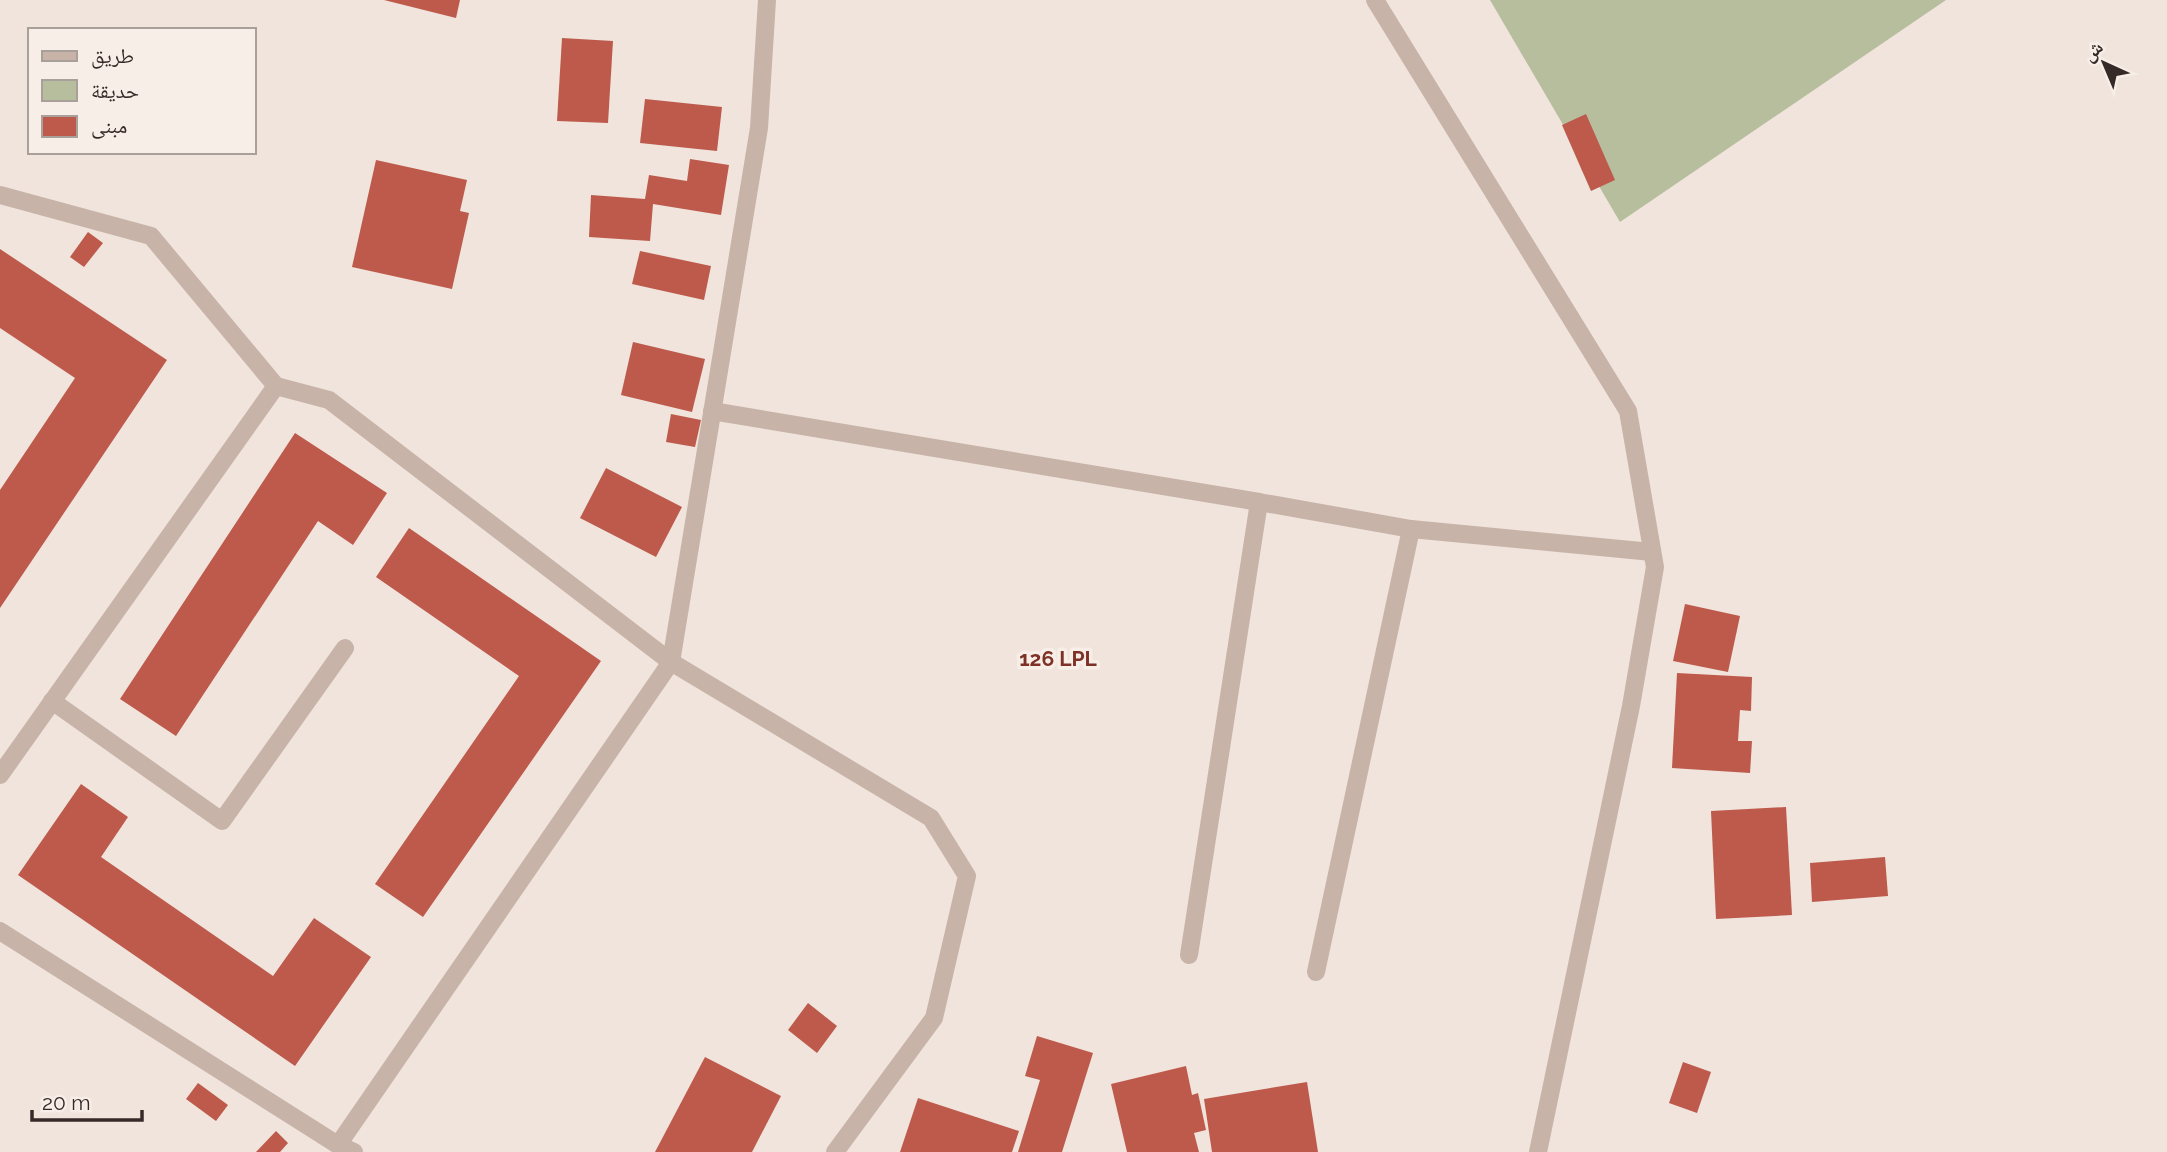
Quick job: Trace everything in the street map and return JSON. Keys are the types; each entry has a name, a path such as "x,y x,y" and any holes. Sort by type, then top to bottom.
{"street":[{"path":"0,931 346,1148 671,662 758,128 767,0"},
{"path":"1375,0 1628,411 1655,566 1631,706 1538,1152"},
{"path":"0,195 151,236 276,386 330,400 671,662 931,818 967,876 934,1018 835,1152"},
{"path":"0,775 276,386"},
{"path":"712,411 1411,529 1652,552"},
{"path":"1189,955 1259,502"},
{"path":"1316,972 1411,529"},
{"path":"52,701 222,821 345,648"}],"green space":[{"path":"1490,0 1946,0 1620,222"}],"building":[{"path":"384,0 460,0 456,18"},
{"path":"562,38 613,41 608,123 557,121"},
{"path":"645,99 722,107 717,151 640,143"},
{"path":"1586,114 1615,180 1591,191 1562,125"},
{"path":"690,159 729,165 721,215 653,204 650,241 589,237 591,195 645,199 649,175 687,181"},
{"path":"376,160 467,180 460,211 469,213 452,289 352,267"},
{"path":"88,232 103,243 84,267 70,257"},
{"path":"0,249 167,360 0,608 0,490 75,378 0,328"},
{"path":"640,251 711,266 704,300 632,284"},
{"path":"633,342 705,359 692,412 621,395"},
{"path":"671,414 701,420 695,447 666,442"},
{"path":"295,433 387,493 353,545 318,521 176,736 120,699"},
{"path":"606,468 682,507 656,557 580,518"},
{"path":"409,528 601,661 423,917 375,884 519,676 376,577"},
{"path":"1685,604 1740,616 1728,672 1673,661"},
{"path":"1677,673 1752,677 1751,711 1740,710 1738,741 1752,741 1750,773 1672,768"},
{"path":"81,784 128,817 101,857 273,976 314,918 371,957 295,1066 18,875"},
{"path":"1786,807 1792,915 1716,919 1711,811"},
{"path":"1885,857 1888,896 1812,902 1810,863"},
{"path":"808,1003 837,1026 817,1053 788,1030"},
{"path":"1037,1036 1093,1053 1062,1152 1018,1152 1040,1080 1025,1076"},
{"path":"705,1057 781,1096 752,1152 655,1152"},
{"path":"1683,1062 1711,1072 1697,1113 1669,1103"},
{"path":"1186,1066 1192,1095 1198,1093 1206,1130 1194,1133 1199,1152 1127,1152 1111,1084"},
{"path":"1307,1082 1318,1152 1212,1152 1204,1099"},
{"path":"198,1083 228,1105 216,1121 186,1099"},
{"path":"918,1098 1019,1131 1012,1152 900,1152"},
{"path":"276,1131 288,1143 280,1152 256,1152"}],"district":[{"name":"126 LPL","path":"1058,659"}]}
